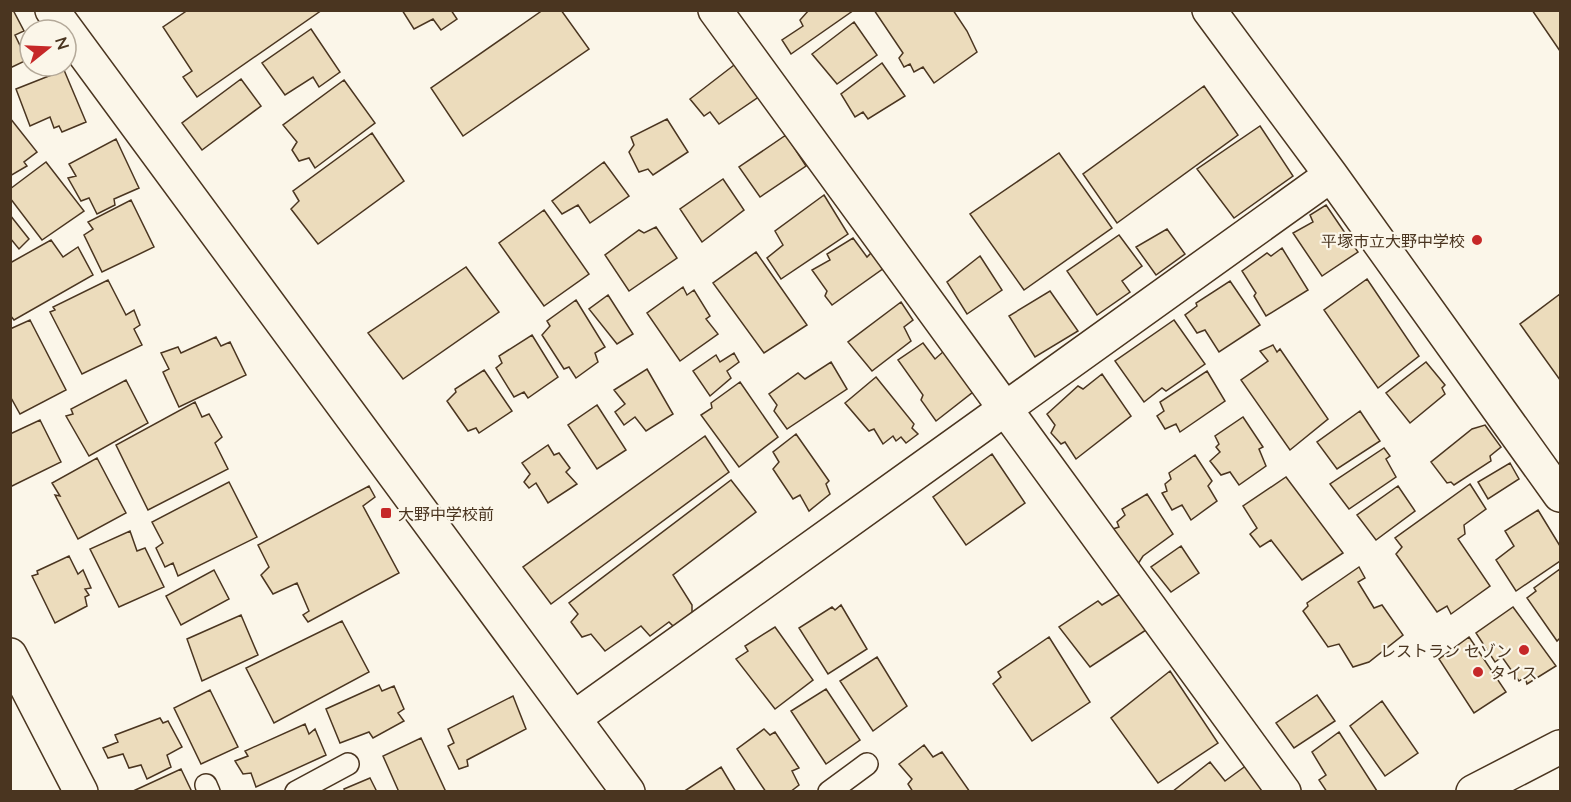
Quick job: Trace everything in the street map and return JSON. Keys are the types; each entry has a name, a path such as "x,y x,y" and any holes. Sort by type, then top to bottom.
{"street":[{"path":"52,10 628,792"},
{"path":"715,10 1284,792"},
{"path":"1209,10 1331,175 1560,495"},
{"path":"574,718 1331,175"},
{"path":"10,655 81,792"},
{"path":"1473,792 1560,747"}],"lane":[{"path":"296,792 348,764"},
{"path":"829,792 867,764"}],"building":[{"path":"10,10 13,10 18,20 18,34 15,35 18,41 18,64 10,68"},
{"path":"188,10 322,10 197,97 183,77 192,71 163,27"},
{"path":"402,10 451,10 457,19 441,30 433,19 414,29"},
{"path":"543,10 561,10 589,49 463,136 431,88"},
{"path":"809,10 854,10 791,54 782,40 803,26 800,20"},
{"path":"874,10 953,10 977,52 934,83 923,67 914,72 910,64 904,67 899,58 903,53"},
{"path":"1532,10 1560,10 1560,51"},
{"path":"854,22 877,55 837,84 812,54"},
{"path":"311,29 340,72 319,87 313,77 285,95 262,63"},
{"path":"738,62 760,96 719,124 710,112 704,116 690,99"},
{"path":"882,63 905,96 868,119 863,112 855,117 841,94"},
{"path":"44,78 67,78 86,122 62,132 59,126 54,128 50,117 30,126 16,89"},
{"path":"241,79 261,106 202,150 182,123"},
{"path":"344,80 375,123 315,168 309,158 299,161 292,150 297,142 283,125"},
{"path":"1204,86 1238,135 1117,223 1083,174"},
{"path":"10,118 37,152 24,162 27,166 10,176"},
{"path":"667,119 688,152 653,175 648,169 639,172 629,152 634,145 631,137"},
{"path":"1260,126 1293,176 1234,218 1197,169"},
{"path":"372,133 404,181 318,244 291,209 299,201 293,191"},
{"path":"786,135 806,166 760,197 739,167"},
{"path":"116,139 139,188 114,199 115,205 97,214 89,198 81,201 68,178 76,176 69,164"},
{"path":"1059,153 1112,228 1024,290 970,214"},
{"path":"46,162 84,211 42,240 10,198 10,189"},
{"path":"604,162 629,196 590,223 578,205 562,214 552,201"},
{"path":"723,179 744,210 702,242 680,209"},
{"path":"824,195 848,234 781,279 767,258 783,245 775,231"},
{"path":"131,200 154,247 102,272 84,235 93,229 88,222"},
{"path":"1326,205 1358,252 1322,276 1293,233 1313,222 1310,215"},
{"path":"544,210 589,274 544,306 499,243"},
{"path":"10,215 29,239 19,249 10,238"},
{"path":"656,227 677,258 629,291 605,255 639,230 644,233"},
{"path":"1167,229 1185,254 1156,275 1136,247"},
{"path":"1119,235 1142,266 1122,281 1130,292 1097,315 1067,271"},
{"path":"853,238 867,257 874,250 884,268 832,305 825,296 827,291 812,270 830,260 827,254"},
{"path":"51,240 63,257 78,247 93,275 14,320 10,315 10,263"},
{"path":"1282,248 1308,290 1266,316 1254,296 1256,293 1242,271 1267,253 1271,256"},
{"path":"756,252 807,325 764,353 713,283"},
{"path":"980,256 1002,290 967,314 947,282"},
{"path":"466,267 499,312 403,379 368,333"},
{"path":"1367,279 1419,356 1378,388 1324,310"},
{"path":"108,280 126,315 134,310 140,325 134,329 142,345 82,374 50,312 55,310 53,307"},
{"path":"1230,281 1260,325 1219,352 1205,330 1197,333 1185,315 1197,306 1196,303"},
{"path":"683,287 687,295 694,290 710,316 706,319 718,334 680,361 647,313"},
{"path":"1050,291 1078,331 1035,357 1009,316"},
{"path":"1560,294 1560,380 1520,324"},
{"path":"608,295 633,334 617,344 589,309"},
{"path":"576,300 605,347 595,353 598,362 576,378 569,367 564,369 542,335 550,326 547,321"},
{"path":"901,302 913,320 904,327 911,341 872,371 848,342"},
{"path":"30,320 66,390 20,414 10,396 10,329"},
{"path":"1174,320 1205,364 1166,391 1162,388 1144,402 1115,361"},
{"path":"532,335 558,377 528,398 524,392 514,397 496,368 502,363 499,356"},
{"path":"216,337 221,346 230,342 246,375 179,407 163,372 169,369 161,353 178,347 181,353"},
{"path":"923,343 935,359 944,351 973,392 936,421 921,400 923,395 898,360"},
{"path":"1273,345 1277,352 1280,349 1328,419 1290,450 1241,380 1268,361 1260,351"},
{"path":"734,353 739,362 727,371 731,378 710,396 693,371 716,355 720,362"},
{"path":"831,362 847,389 787,429 774,411 777,405 769,394 798,373 805,379"},
{"path":"1426,362 1445,385 1442,388 1445,394 1410,423 1386,393"},
{"path":"647,369 673,414 646,431 635,417 624,425 615,412 625,404 614,390"},
{"path":"484,370 512,411 479,433 476,428 468,431 447,401 456,392 455,389"},
{"path":"1207,371 1225,401 1180,432 1176,424 1165,429 1157,416 1164,411 1160,402"},
{"path":"1102,374 1131,416 1076,459 1065,442 1061,444 1051,433 1055,425 1047,414 1078,386 1083,389"},
{"path":"876,377 914,424 912,428 918,434 906,443 901,437 896,441 893,436 883,444 874,429 869,431 845,403"},
{"path":"126,380 148,423 89,456 66,416 73,414 71,409"},
{"path":"740,382 778,437 739,467 701,415 712,408 711,403"},
{"path":"195,402 202,417 209,414 222,437 215,443 228,469 148,510 116,445"},
{"path":"597,405 626,450 597,469 568,425"},
{"path":"1360,411 1380,441 1337,469 1317,442"},
{"path":"1243,417 1263,447 1259,449 1266,466 1239,485 1230,472 1221,475 1210,461 1220,452 1216,447 1219,444 1215,436"},
{"path":"40,420 61,462 10,487 10,434"},
{"path":"1485,425 1501,447 1490,456 1491,461 1454,485 1451,482 1447,483 1431,462 1472,429"},
{"path":"796,434 829,481 826,484 830,494 809,511 800,495 793,499 773,469 779,462 773,452"},
{"path":"705,436 729,472 551,604 523,567"},
{"path":"548,445 554,455 559,453 570,468 566,472 577,484 548,503 536,483 529,488 524,482 530,474 522,463"},
{"path":"1384,448 1390,456 1386,459 1396,477 1349,509 1330,484"},
{"path":"992,454 1025,503 966,545 933,497"},
{"path":"1195,455 1212,481 1208,486 1217,501 1191,520 1182,505 1172,510 1162,493 1167,491 1165,484 1171,479 1169,473"},
{"path":"97,458 126,513 78,539 55,495 60,496 52,483"},
{"path":"1510,463 1519,479 1488,499 1478,482"},
{"path":"1286,477 1343,553 1302,580 1271,540 1260,547 1250,534 1257,528 1243,506"},
{"path":"731,480 756,512 673,575 692,605 692,613 674,627 669,622 650,636 641,626 605,651 591,634 582,637 571,622 578,614 569,603"},
{"path":"229,482 257,537 178,576 173,563 165,567 156,548 163,543 152,522"},
{"path":"1470,484 1486,509 1464,525 1465,534 1458,539 1490,586 1451,614 1447,606 1437,612 1396,554 1402,547 1395,538"},
{"path":"369,486 375,497 363,506 399,573 308,622 303,615 309,611 297,583 273,594 261,575 269,567 258,545"},
{"path":"1398,486 1415,511 1376,540 1357,515"},
{"path":"1147,494 1173,534 1143,556 1138,564 1113,529 1119,527 1117,522 1125,515 1122,509"},
{"path":"1538,510 1560,546 1560,561 1516,591 1496,560 1514,546 1505,531"},
{"path":"130,531 137,551 145,548 164,587 119,607 90,549"},
{"path":"1181,546 1199,573 1171,592 1151,567"},
{"path":"69,556 78,574 83,570 91,588 85,589 89,595 85,597 87,606 55,623 32,576 38,574 37,571"},
{"path":"1359,567 1365,578 1358,582 1374,608 1382,605 1403,635 1369,662 1353,667 1339,644 1328,647 1303,611 1308,606 1307,603"},
{"path":"1560,569 1560,638 1557,641 1527,598 1536,591 1534,588"},
{"path":"214,570 229,599 181,625 166,596"},
{"path":"1120,594 1146,630 1090,667 1059,627 1098,601 1102,605"},
{"path":"841,605 867,649 828,674 799,628 832,607 835,610"},
{"path":"1513,607 1556,666 1527,684 1525,677 1519,681 1502,657 1495,662 1476,633"},
{"path":"241,615 258,655 202,681 187,639"},
{"path":"342,621 369,672 274,723 246,668"},
{"path":"775,627 813,680 775,709 736,659 748,651 745,646"},
{"path":"1049,637 1090,702 1032,741 993,684 1001,677 998,672"},
{"path":"1469,637 1506,692 1474,713 1439,659"},
{"path":"877,657 907,706 873,731 840,681"},
{"path":"1170,671 1218,743 1158,783 1111,718"},
{"path":"379,685 382,691 394,686 404,709 398,713 404,721 373,738 369,732 340,743 326,709"},
{"path":"826,689 860,740 826,764 791,711"},
{"path":"210,690 238,747 201,764 174,708"},
{"path":"1317,695 1335,721 1294,748 1276,723"},
{"path":"513,696 526,729 467,760 468,766 459,769 448,746 454,743 448,729"},
{"path":"1382,701 1418,753 1385,776 1350,726"},
{"path":"160,718 163,723 168,721 182,747 167,755 171,767 147,779 141,765 129,768 123,754 108,758 103,748 118,742 115,735"},
{"path":"305,724 309,734 315,729 326,755 256,787 251,773 243,774 235,761 248,756 245,751"},
{"path":"764,729 770,735 775,732 799,768 792,771 799,785 790,792 766,792 737,749"},
{"path":"1339,732 1376,792 1327,792 1319,780 1326,775 1312,752"},
{"path":"421,738 446,792 399,792 383,756"},
{"path":"924,745 933,757 942,752 970,792 913,792 908,784 912,779 899,764"},
{"path":"1210,762 1225,781 1247,765 1265,792 1172,792"},
{"path":"721,767 736,792 683,792"},
{"path":"181,769 192,792 131,792"},
{"path":"370,778 377,792 345,792 344,789"}],"place":[{"name":"平塚市立大野中学校","path":"1477,240"},
{"name":"大野中学校前","path":"386,513"},
{"name":"レストラン セゾン","path":"1524,650"},
{"name":"タイス","path":"1478,672"}]}
